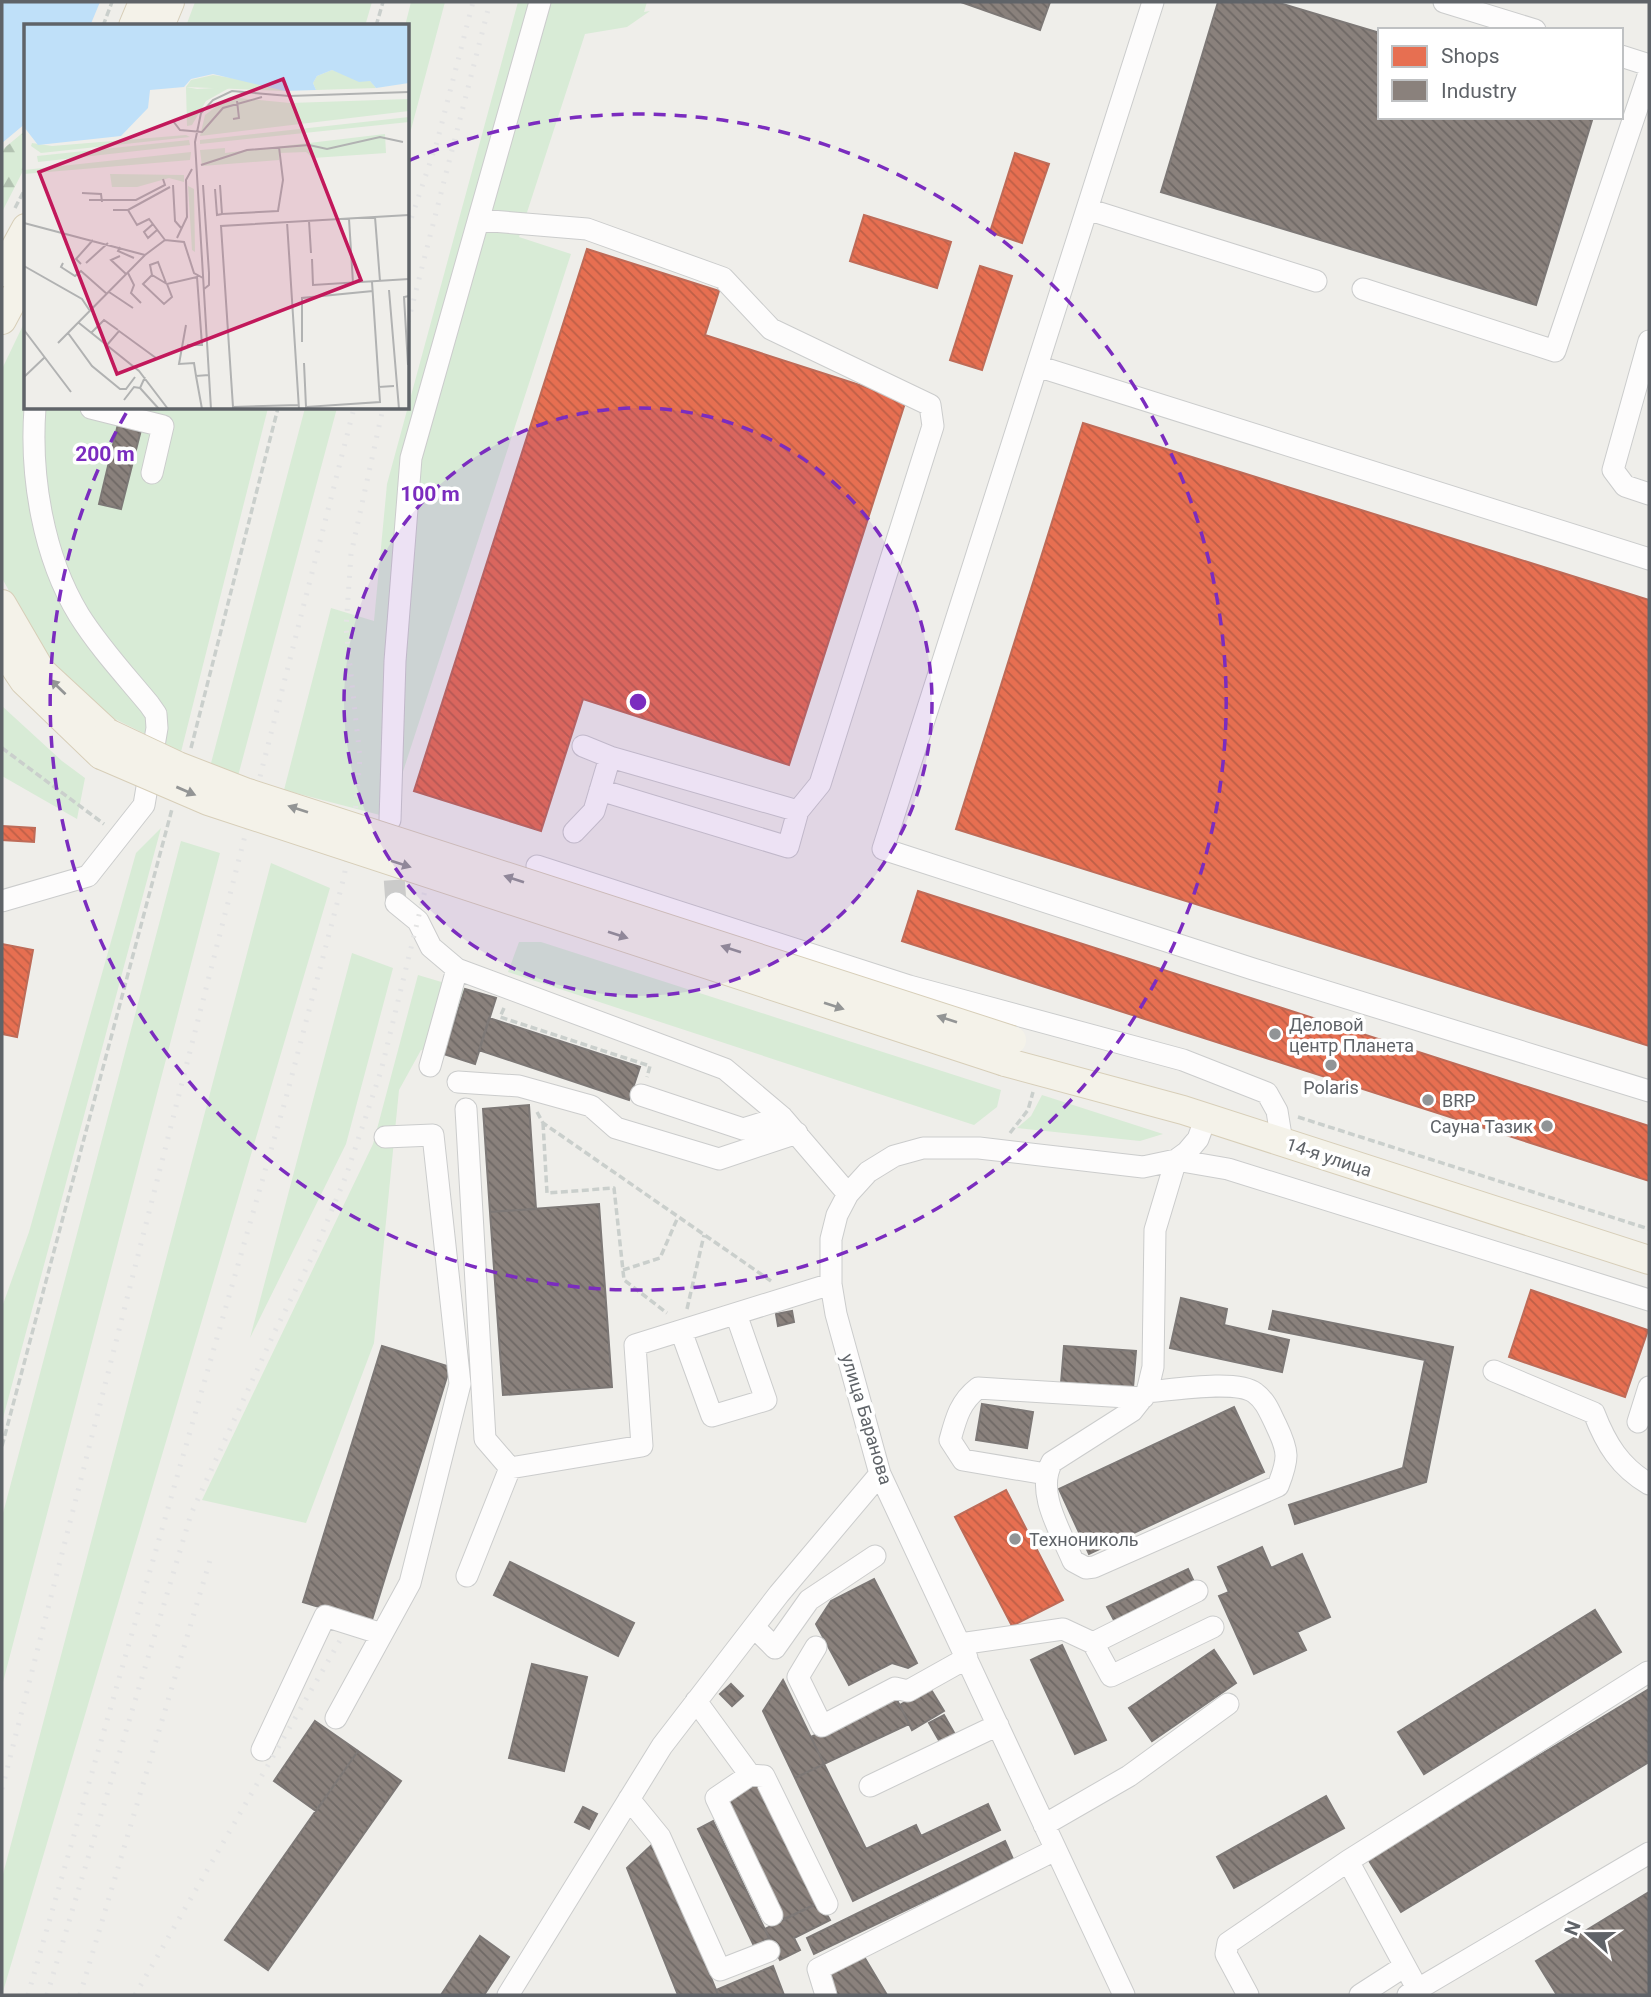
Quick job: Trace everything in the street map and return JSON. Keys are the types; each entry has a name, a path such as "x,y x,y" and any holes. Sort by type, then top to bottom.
{"main road":[{"path":"134,24 143,2"},
{"path":"161,24 170,2"},
{"path":"2,272 18,222"},
{"path":"2,320 24,279"},
{"path":"2,604 41,671 104,744"},
{"path":"2,648 23,681 104,744"},
{"name":"14-я улица","path":"104,744 208,801 1009,1051 1195,1114 1649,1260"}],"street":[{"path":"390,820 395,661 411,458 540,2"},
{"path":"1153,2 883,849 1253,969 1649,1091"},
{"path":"1444,2 1528,28"},
{"path":"1623,57 1649,65"},
{"path":"1363,289 1555,351 1649,73"},
{"path":"1087,209 1316,281"},
{"path":"478,220 587,229 723,278 771,329 930,405 933,426 820,784 799,811 788,847 600,790"},
{"path":"1649,341 1613,470 1625,486 1649,494"},
{"path":"1037,366 1649,559"},
{"path":"2,901 88,876 144,805 158,728 156,714 78,613 52,553 41,510 32,443 35,410"},
{"path":"99,410 163,426 152,473"},
{"path":"583,746 610,757 799,811"},
{"path":"574,832 594,811 610,757"},
{"path":"537,866 909,986 1183,1060 1267,1093 1277,1111 1282,1142"},
{"path":"396,903 418,921 431,947 457,969 725,1069 782,1117 848,1194"},
{"path":"430,1066 457,969"},
{"path":"458,1082 519,1086 591,1106 616,1128 719,1159 797,1133"},
{"path":"641,1096 743,1129 782,1117"},
{"path":"466,1109 485,1439 510,1468"},
{"path":"1045,1474 962,1460 950,1440 959,1408 968,1396 978,1388 1145,1395 1238,1386 1253,1391 1265,1401 1288,1451 1278,1486 1086,1568 1073,1561 1045,1489 1045,1474 1052,1462 1132,1411 1145,1395 1153,1367 1155,1230 1176,1160 1199,1139 1195,1114"},
{"path":"336,1718 410,1583 460,1384 433,1135 385,1137"},
{"name":"улица Баранова","path":"1124,1995 880,1474 831,1284 831,1239 837,1215 848,1194 868,1172 894,1156 923,1148 979,1148 1143,1167 1176,1160"},
{"path":"1176,1160 1241,1173 1649,1300"},
{"path":"510,1468 642,1446 635,1345 677,1323 736,1314 831,1284"},
{"path":"677,1323 712,1416 766,1400 736,1314"},
{"path":"1494,1371 1594,1413 1605,1443 1631,1473 1649,1483"},
{"path":"1638,1422 1649,1387"},
{"path":"467,1576 510,1468"},
{"path":"508,1995 662,1746 754,1626 880,1474"},
{"path":"754,1626 775,1648 809,1600 875,1556"},
{"path":"1093,1643 1196,1591"},
{"path":"262,1749 325,1616 382,1634"},
{"path":"816,1647 798,1677 822,1726 895,1688 908,1692 963,1651 1063,1629 1093,1643 1111,1676 1213,1627"},
{"path":"1248,1995 1226,1954 1228,1943 1348,1861 1648,1672"},
{"path":"696,1702 750,1774"},
{"path":"1044,1825 1129,1776 1227,1704"},
{"path":"870,1786 998,1725"},
{"path":"772,1915 716,1798 750,1774 764,1776 827,1904"},
{"path":"629,1799 660,1837 720,1970 769,1951"},
{"path":"826,1995 818,1969 1055,1850"},
{"path":"1348,1861 1405,1966 1413,1992 1649,1853"},
{"path":"1360,1995 1405,1966"}],"path":[{"path":"104,24 112,2"},
{"path":"377,24 383,2"},
{"path":"18,222 24,198"},
{"path":"190,754 277,410"},
{"path":"2,748 120,835"},
{"path":"2,1446 112,1043 165,830"},
{"path":"510,989 500,1017 650,1066 641,1096"},
{"path":"1009,1135 1028,1110 1035,1086"},
{"path":"530,1103 543,1123 774,1283 778,1302"},
{"path":"1277,1111 1649,1229"},
{"path":"543,1123 547,1193 614,1188 624,1280 677,1323"},
{"path":"623,1270 660,1258 678,1217"},
{"path":"699,1308 686,1311 704,1235"}],"green space":[{"path":"195,2 372,2 366,24 187,24"},
{"path":"411,2 445,2 410,133 410,24 406,24"},
{"path":"518,2 647,2 644,12 650,11 627,27 585,34 519,237 571,254 397,790 399,820 284,790 331,608 374,621 387,484 407,410 410,410 410,399"},
{"path":"24,132 24,169 2,212 2,150"},
{"path":"24,323 24,410 267,410 181,752 103,713 44,656 2,578 2,369"},
{"path":"304,410 336,410 238,776 210,767"},
{"path":"2,706 62,761 85,778 77,819 2,776"},
{"path":"161,828 2,1422 2,1307 29,1232 136,853"},
{"path":"181,841 220,853 2,1686 2,1517"},
{"path":"271,863 330,888 2,1995 2,1878"},
{"path":"519,942 541,942 1001,1090 997,1107 974,1125 508,972"},
{"path":"352,953 393,968 346,1144 250,1338"},
{"path":"418,975 465,989 444,1054 421,1050 399,1090 374,1343 306,1523 202,1500 373,1144"},
{"path":"1042,1095 1163,1134 1140,1141 1017,1128 1031,1116"}],"water":[{"path":"2,2 100,2 91,24 24,24 24,125 2,143"}],"building: Shops":[{"path":"1015,153 1049,164 1022,243 990,232"},
{"path":"864,215 951,242 937,288 850,261"},
{"path":"587,249 719,291 705,335 906,400 789,765 583,699 541,831 414,791"},
{"path":"980,266 1012,276 982,370 950,360"},
{"path":"1083,423 1649,600 1649,1046 956,829"},
{"path":"2,826 35,828 34,842 2,840"},
{"name":"Деловой центр Планета","path":"918,891 1649,1126 1649,1181 902,941"},
{"path":"2,944 33,950 17,1037 2,1034"},
{"path":"1531,1290 1648,1330 1625,1397 1509,1357"},
{"path":"1006,1490 1063,1600 1012,1626 955,1517"}],"building: Industry":[{"path":"961,2 1050,2 1040,30"},
{"path":"1218,2 1276,2 1378,32 1378,119 1592,119 1536,305 1161,192"},
{"path":"118,424 141,430 121,509 99,504"},
{"path":"465,989 496,998 475,1064 444,1054"},
{"path":"489,1018 640,1067 629,1100 479,1050"},
{"path":"529,1105 536,1209 490,1212 483,1109"},
{"path":"599,1204 612,1387 503,1395 490,1212"},
{"path":"1181,1298 1227,1309 1224,1325 1289,1340 1282,1372 1170,1348"},
{"path":"792,1311 794,1322 778,1326 776,1314"},
{"path":"1273,1311 1453,1347 1426,1482 1295,1524 1289,1505 1403,1468 1425,1360 1269,1329"},
{"path":"382,1346 450,1367 371,1623 303,1602"},
{"path":"1064,1346 1136,1351 1133,1388 1061,1383"},
{"path":"982,1404 1033,1412 1027,1448 976,1440"},
{"path":"1234,1407 1264,1472 1089,1554 1059,1489"},
{"path":"1262,1547 1271,1568 1302,1554 1330,1617 1297,1632 1306,1650 1254,1674 1219,1596 1229,1592 1218,1567"},
{"path":"510,1562 634,1623 618,1656 494,1595"},
{"path":"1188,1569 1195,1584 1115,1622 1107,1607"},
{"path":"874,1579 917,1663 908,1668 892,1663 849,1685 816,1624 831,1601"},
{"path":"1595,1610 1621,1652 1424,1774 1398,1732"},
{"path":"1062,1645 1106,1740 1075,1754 1031,1660"},
{"path":"1214,1650 1236,1683 1152,1741 1129,1708"},
{"path":"532,1664 587,1677 564,1771 509,1758"},
{"path":"783,1680 824,1764 795,1778 763,1711"},
{"path":"731,1684 743,1696 732,1706 720,1694"},
{"path":"930,1688 944,1711 912,1730 900,1705"},
{"path":"1649,1689 1649,1762 1401,1912 1368,1859"},
{"path":"895,1696 909,1724 824,1764 811,1737"},
{"path":"944,1715 956,1736 941,1744 929,1723"},
{"path":"315,1721 358,1751 316,1811 274,1781"},
{"path":"358,1751 401,1781 268,1970 225,1940"},
{"path":"824,1764 866,1849 916,1825 921,1836 988,1804 1000,1830 853,1901 795,1778"},
{"path":"763,1781 820,1902 784,1919 726,1799"},
{"path":"1326,1796 1344,1828 1234,1888 1217,1857"},
{"path":"583,1807 597,1814 589,1829 575,1822"},
{"path":"713,1821 769,1938 754,1946 698,1829"},
{"path":"656,1841 718,1995 678,1995 627,1868"},
{"path":"1005,1841 1013,1859 814,1954 807,1938"},
{"path":"1649,1892 1649,1995 1557,1995 1536,1961"},
{"path":"820,1902 830,1920 794,1938 800,1950 780,1960 765,1929"},
{"path":"480,1936 509,1957 484,1995 441,1995"},
{"path":"860,1950 887,1995 837,1995 823,1970"},
{"path":"773,1966 784,1995 718,1995 716,1990"}],"tunnel":[{"path":"392,849 396,903"}],"railway":[{"path":"410,222 437,142 473,2"},
{"path":"410,314 490,2"},
{"path":"2,1789 353,410"},
{"path":"28,1995 286,1098 344,877 356,805 360,758 346,628 351,554 383,410"},
{"path":"47,1995 191,1514 314,1253 346,1176 381,1071 438,837"},
{"path":"80,1995 210,1560"},
{"path":"135,1995 342,1637"}],"place":[{"name":"Деловой центр Планета","path":"1275,1034"},
{"name":"Polaris","path":"1331,1065"},
{"name":"BRP","path":"1428,1100"},
{"name":"Сауна Тазик","path":"1547,1126"},
{"name":"Технониколь","path":"1015,1539"}]}
